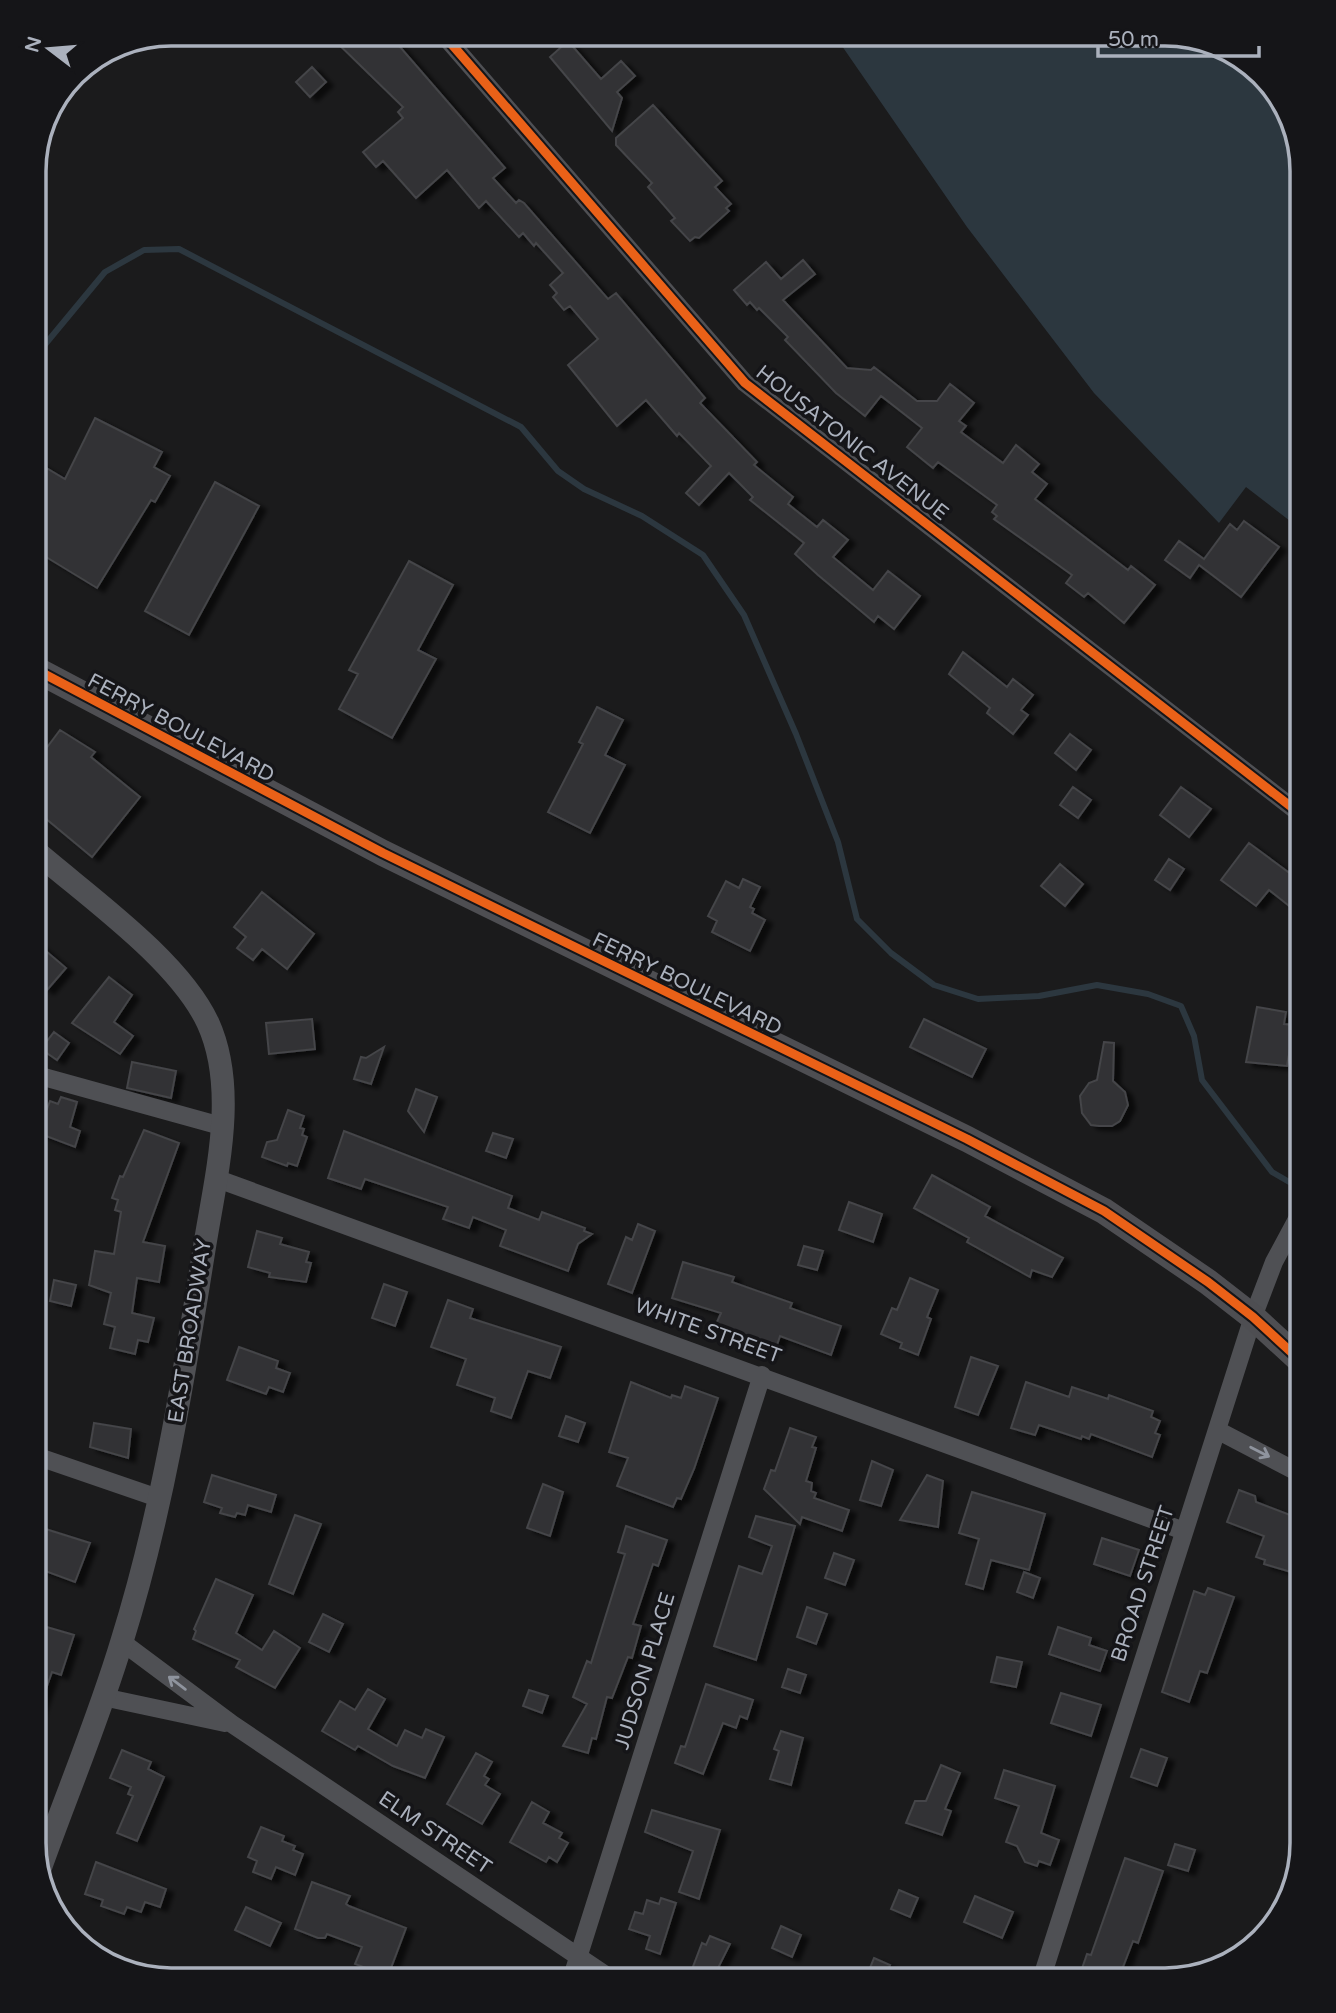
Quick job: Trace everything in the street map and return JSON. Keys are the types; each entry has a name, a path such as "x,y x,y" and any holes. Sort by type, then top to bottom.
{"main road":[{"name":"FERRY BOULEVARD","path":"46,675 383,853 967,1139 1104,1211 1155,1243 1253,1317 1290,1351"}],"street":[{"name":"HOUSATONIC AVENUE","path":"453,46 745,383 1290,806"},
{"name":"EAST BROADWAY","path":"46,860 136,937 197,1002 216,1045 221,1068 220,1126 215,1178 161,1499 122,1642 103,1697 46,1830"},
{"path":"46,1078 220,1126"},
{"name":"WHITE STREET","path":"215,1178 762,1375 1184,1531"},
{"name":"BROAD STREET","path":"1045,1968 1253,1317 1274,1262 1290,1232"},
{"name":"JUDSON PLACE","path":"575,1967 762,1375"},
{"path":"1217,1430 1290,1468"},
{"path":"46,1459 161,1499"},
{"name":"ELM STREET","path":"122,1642 232,1724 594,1967"},
{"name":"ELM STREET","path":"103,1697 232,1724"}],"shaded area":[{"path":"842,46 1174,46 1206,52 1242,71 1265,94 1274,108 1281,122 1289,154 1290,521 1246,487 1219,523 1094,393 967,227"}],"building":[{"path":"340,46 399,46 505,168 493,178 516,203 519,200 524,203 608,299 616,293 705,398 700,403 757,462 754,465 793,497 788,504 817,527 823,520 848,540 833,557 873,590 888,571 920,596 894,629 878,616 874,622 795,554 804,543 750,500 753,497 729,473 699,505 686,493 711,466 679,433 677,436 646,400 617,426 568,365 598,339 570,306 564,310 553,297 557,293 550,285 563,273 536,243 534,246 523,233 519,237 486,201 479,208 447,170 416,198 383,161 376,167 363,152 403,118 398,112 403,107"},
{"path":"562,46 572,46 601,79 621,61 635,76 617,92 622,98 612,131 550,57"},
{"path":"312,67 326,82 310,97 296,82"},
{"path":"653,105 722,181 715,187 731,204 726,208 729,211 699,238 695,237 690,241 671,221 675,218 648,187 652,183 616,145 616,138"},
{"path":"803,260 815,274 783,300 847,368 871,370 874,367 917,401 937,401 950,384 974,403 959,421 966,426 961,432 1003,463 1016,445 1039,464 1032,472 1047,484 1035,499 1128,570 1131,566 1155,585 1124,623 1088,593 1084,597 1066,583 1072,575 994,519 997,516 992,512 997,505 938,462 933,468 907,447 922,428 881,396 865,416 836,393 785,340 788,337 759,308 757,310 750,302 747,305 734,290 766,262 781,279"},
{"path":"95,418 162,452 154,467 170,476 155,502 151,500 97,588 46,557 46,468 65,479"},
{"path":"215,482 259,506 189,635 145,611"},
{"path":"1244,521 1279,547 1241,597 1199,565 1190,578 1165,560 1179,541 1204,559 1230,524 1237,530"},
{"path":"409,561 453,585 418,650 436,659 392,738 339,709 358,674 349,670"},
{"path":"963,652 1007,687 1013,679 1033,695 1021,710 1028,715 1013,734 987,713 990,708 949,674"},
{"path":"597,707 623,720 605,755 625,765 590,833 548,812 583,744 579,742"},
{"path":"60,730 95,752 91,757 140,797 92,857 46,819 46,749"},
{"path":"1070,734 1091,750 1076,770 1055,753"},
{"path":"1073,787 1091,800 1078,818 1060,805"},
{"path":"1181,787 1211,809 1189,837 1160,815"},
{"path":"1249,843 1290,873 1290,907 1269,890 1256,906 1221,880"},
{"path":"1169,859 1184,869 1170,890 1155,880"},
{"path":"1060,864 1083,884 1065,906 1041,886"},
{"path":"743,879 760,887 750,907 754,909 752,913 765,920 750,951 712,932 717,921 708,916 726,881 739,888"},
{"path":"262,892 314,934 287,969 262,949 253,960 237,948 246,937 234,927"},
{"path":"46,951 66,968 46,989"},
{"path":"109,977 132,995 114,1022 133,1036 120,1054 72,1023"},
{"path":"1257,1007 1286,1012 1284,1024 1290,1025 1287,1066 1246,1062"},
{"path":"312,1019 315,1049 269,1054 266,1023"},
{"path":"924,1019 986,1049 972,1077 910,1047"},
{"path":"54,1032 69,1043 57,1060 46,1052 46,1042"},
{"path":"1104,1042 1114,1043 1113,1081 1125,1092 1128,1105 1120,1121 1112,1126 1091,1125 1082,1113 1080,1096 1089,1083 1097,1080"},
{"path":"384,1047 371,1084 354,1079 361,1057 366,1058"},
{"path":"132,1062 176,1071 171,1098 127,1088"},
{"path":"416,1089 437,1097 424,1132 408,1111"},
{"path":"61,1097 77,1102 70,1127 80,1131 75,1147 46,1136 46,1112 50,1101 58,1104"},
{"path":"288,1110 304,1116 300,1128 304,1129 302,1135 307,1137 297,1166 288,1163 287,1166 262,1157 267,1142 277,1140"},
{"path":"144,1130 179,1143 143,1242 165,1246 159,1282 137,1278 132,1313 154,1318 148,1342 138,1340 135,1354 110,1348 115,1327 104,1324 111,1293 89,1285 95,1251 114,1254 121,1212 115,1210 118,1200 112,1198 120,1176 123,1177"},
{"path":"344,1131 512,1196 508,1208 539,1220 542,1212 585,1228 584,1231 592,1234 578,1244 568,1271 500,1246 506,1230 473,1217 469,1228 443,1219 448,1207 365,1179 361,1189 328,1178"},
{"path":"493,1133 513,1139 506,1158 486,1151"},
{"path":"932,1175 990,1207 985,1216 1063,1258 1052,1277 1032,1270 1030,1277 967,1242 969,1238 914,1208"},
{"path":"849,1202 882,1214 873,1242 839,1230"},
{"path":"638,1224 655,1231 632,1293 608,1284 626,1237 632,1240"},
{"path":"257,1231 282,1238 280,1244 309,1252 306,1262 311,1263 306,1282 269,1277 270,1273 248,1267"},
{"path":"804,1246 823,1251 817,1270 798,1265"},
{"path":"683,1262 734,1277 732,1282 792,1303 790,1308 841,1326 831,1355 780,1336 776,1348 716,1324 721,1313 672,1298"},
{"path":"910,1278 938,1290 927,1317 931,1319 918,1355 900,1348 902,1343 881,1334 892,1308 897,1310"},
{"path":"54,1280 76,1285 71,1306 50,1301"},
{"path":"384,1284 407,1292 395,1326 372,1318"},
{"path":"448,1300 473,1309 470,1318 561,1347 550,1378 528,1371 511,1418 491,1411 495,1398 457,1385 466,1359 431,1347"},
{"path":"239,1347 278,1361 276,1368 290,1373 283,1392 269,1387 266,1394 227,1380"},
{"path":"971,1357 998,1366 978,1415 955,1407"},
{"path":"631,1382 671,1398 672,1395 681,1398 685,1386 718,1398 694,1469 681,1499 677,1498 673,1507 617,1486 628,1458 609,1452"},
{"path":"1026,1382 1069,1397 1072,1387 1108,1399 1109,1395 1153,1411 1151,1417 1160,1421 1155,1433 1160,1435 1152,1457 1091,1434 1089,1439 1082,1436 1081,1439 1039,1425 1035,1435 1011,1428"},
{"path":"566,1416 585,1423 578,1442 559,1436"},
{"path":"94,1423 131,1429 128,1458 90,1447"},
{"path":"790,1428 816,1437 812,1447 816,1448 806,1481 812,1483 811,1491 816,1493 814,1498 849,1510 842,1531 802,1517 800,1524 764,1489 771,1470 775,1471"},
{"path":"872,1461 893,1470 881,1506 860,1500"},
{"path":"212,1475 276,1495 271,1512 248,1505 245,1515 237,1513 235,1517 220,1513 222,1508 204,1502"},
{"path":"927,1475 943,1481 938,1527 900,1520"},
{"path":"543,1484 563,1492 550,1536 527,1528"},
{"path":"1239,1490 1255,1496 1256,1502 1290,1515 1290,1572 1264,1564 1265,1560 1256,1557 1264,1536 1227,1522"},
{"path":"972,1492 1045,1514 1029,1570 991,1560 983,1589 966,1584 979,1539 959,1533"},
{"path":"295,1515 321,1524 293,1594 269,1584"},
{"path":"756,1516 795,1526 756,1660 714,1646 739,1566 762,1574 772,1546 749,1537"},
{"path":"626,1526 667,1540 658,1566 653,1564 633,1624 641,1626 632,1658 628,1657 612,1698 607,1697 596,1739 592,1738 588,1753 563,1746 587,1704 573,1697 587,1661 591,1663 625,1554 618,1552"},
{"path":"46,1529 90,1543 75,1582 46,1571"},
{"path":"1102,1538 1139,1550 1130,1576 1094,1564"},
{"path":"834,1553 854,1560 845,1585 825,1578"},
{"path":"1024,1572 1040,1578 1033,1598 1017,1592"},
{"path":"216,1579 253,1595 236,1633 262,1650 274,1631 300,1648 275,1688 236,1667 240,1660 193,1639 196,1631 194,1629"},
{"path":"1208,1588 1234,1597 1207,1673 1200,1671 1189,1702 1162,1692 1194,1591 1205,1595"},
{"path":"807,1607 827,1614 816,1644 797,1637"},
{"path":"323,1614 343,1624 329,1652 309,1642"},
{"path":"46,1627 74,1635 61,1675 52,1672 46,1689"},
{"path":"1058,1627 1091,1638 1089,1645 1107,1651 1100,1671 1049,1654"},
{"path":"997,1657 1022,1662 1016,1687 991,1682"},
{"path":"788,1669 806,1675 800,1693 782,1687"},
{"path":"706,1684 753,1700 747,1719 740,1716 736,1728 723,1723 703,1774 675,1763 681,1746 685,1747"},
{"path":"368,1689 385,1699 368,1729 397,1746 405,1730 422,1738 426,1729 444,1737 425,1778 393,1766 358,1746 355,1750 322,1731 340,1701 355,1710"},
{"path":"529,1690 548,1696 542,1713 523,1706"},
{"path":"1061,1693 1101,1705 1091,1736 1051,1723"},
{"path":"781,1731 803,1738 791,1785 770,1779 779,1751 774,1749"},
{"path":"1141,1749 1167,1758 1157,1786 1131,1777"},
{"path":"122,1750 151,1762 148,1769 164,1777 137,1841 117,1833 133,1796 128,1794 131,1787 110,1778"},
{"path":"476,1753 492,1762 484,1776 489,1779 485,1785 500,1794 482,1824 447,1804"},
{"path":"941,1765 960,1773 945,1809 951,1811 942,1835 906,1823 915,1801 926,1801"},
{"path":"1004,1770 1055,1786 1041,1833 1059,1840 1050,1865 1039,1861 1037,1866 1025,1862 1017,1846 1006,1842 1019,1806 995,1798"},
{"path":"532,1802 549,1812 543,1823 562,1833 559,1838 568,1843 557,1862 549,1857 546,1862 510,1842"},
{"path":"652,1810 720,1830 699,1899 679,1892 693,1851 645,1832"},
{"path":"261,1827 284,1836 282,1841 295,1846 293,1850 303,1854 295,1875 276,1867 271,1879 253,1872 257,1861 248,1857"},
{"path":"1175,1844 1195,1850 1188,1871 1168,1865"},
{"path":"1125,1858 1163,1871 1138,1943 1133,1941 1123,1968 1082,1968 1087,1954 1091,1955"},
{"path":"96,1862 166,1889 160,1907 145,1902 141,1912 127,1907 124,1914 101,1906 103,1900 85,1894"},
{"path":"312,1882 350,1896 346,1904 349,1906 406,1928 391,1967 364,1967 355,1964 362,1947 327,1934 325,1938 318,1938 295,1929"},
{"path":"899,1890 918,1898 910,1917 891,1909"},
{"path":"975,1896 1013,1912 1002,1938 964,1922"},
{"path":"661,1898 676,1903 660,1954 646,1949 650,1936 629,1929 635,1912 643,1914 647,1900 659,1904"},
{"path":"246,1907 281,1923 270,1946 235,1930"},
{"path":"781,1926 801,1935 792,1957 772,1948"},
{"path":"710,1936 730,1944 718,1968 693,1968 702,1943 706,1945"},
{"path":"874,1958 890,1965 889,1968 870,1968"}],"waterway":[{"path":"46,343 105,272 144,250 179,249 521,427 558,471 584,489 642,516 703,555 744,615 796,734 838,842 857,919 891,953 934,985 978,999 1039,996 1097,985 1148,994 1181,1006 1194,1036 1202,1080 1272,1172 1290,1182"}],"cycle path":[{"path":"453,46 745,383 1290,806"},
{"path":"46,675 383,853 967,1139 1104,1211 1208,1282 1253,1317 1290,1351"}]}
